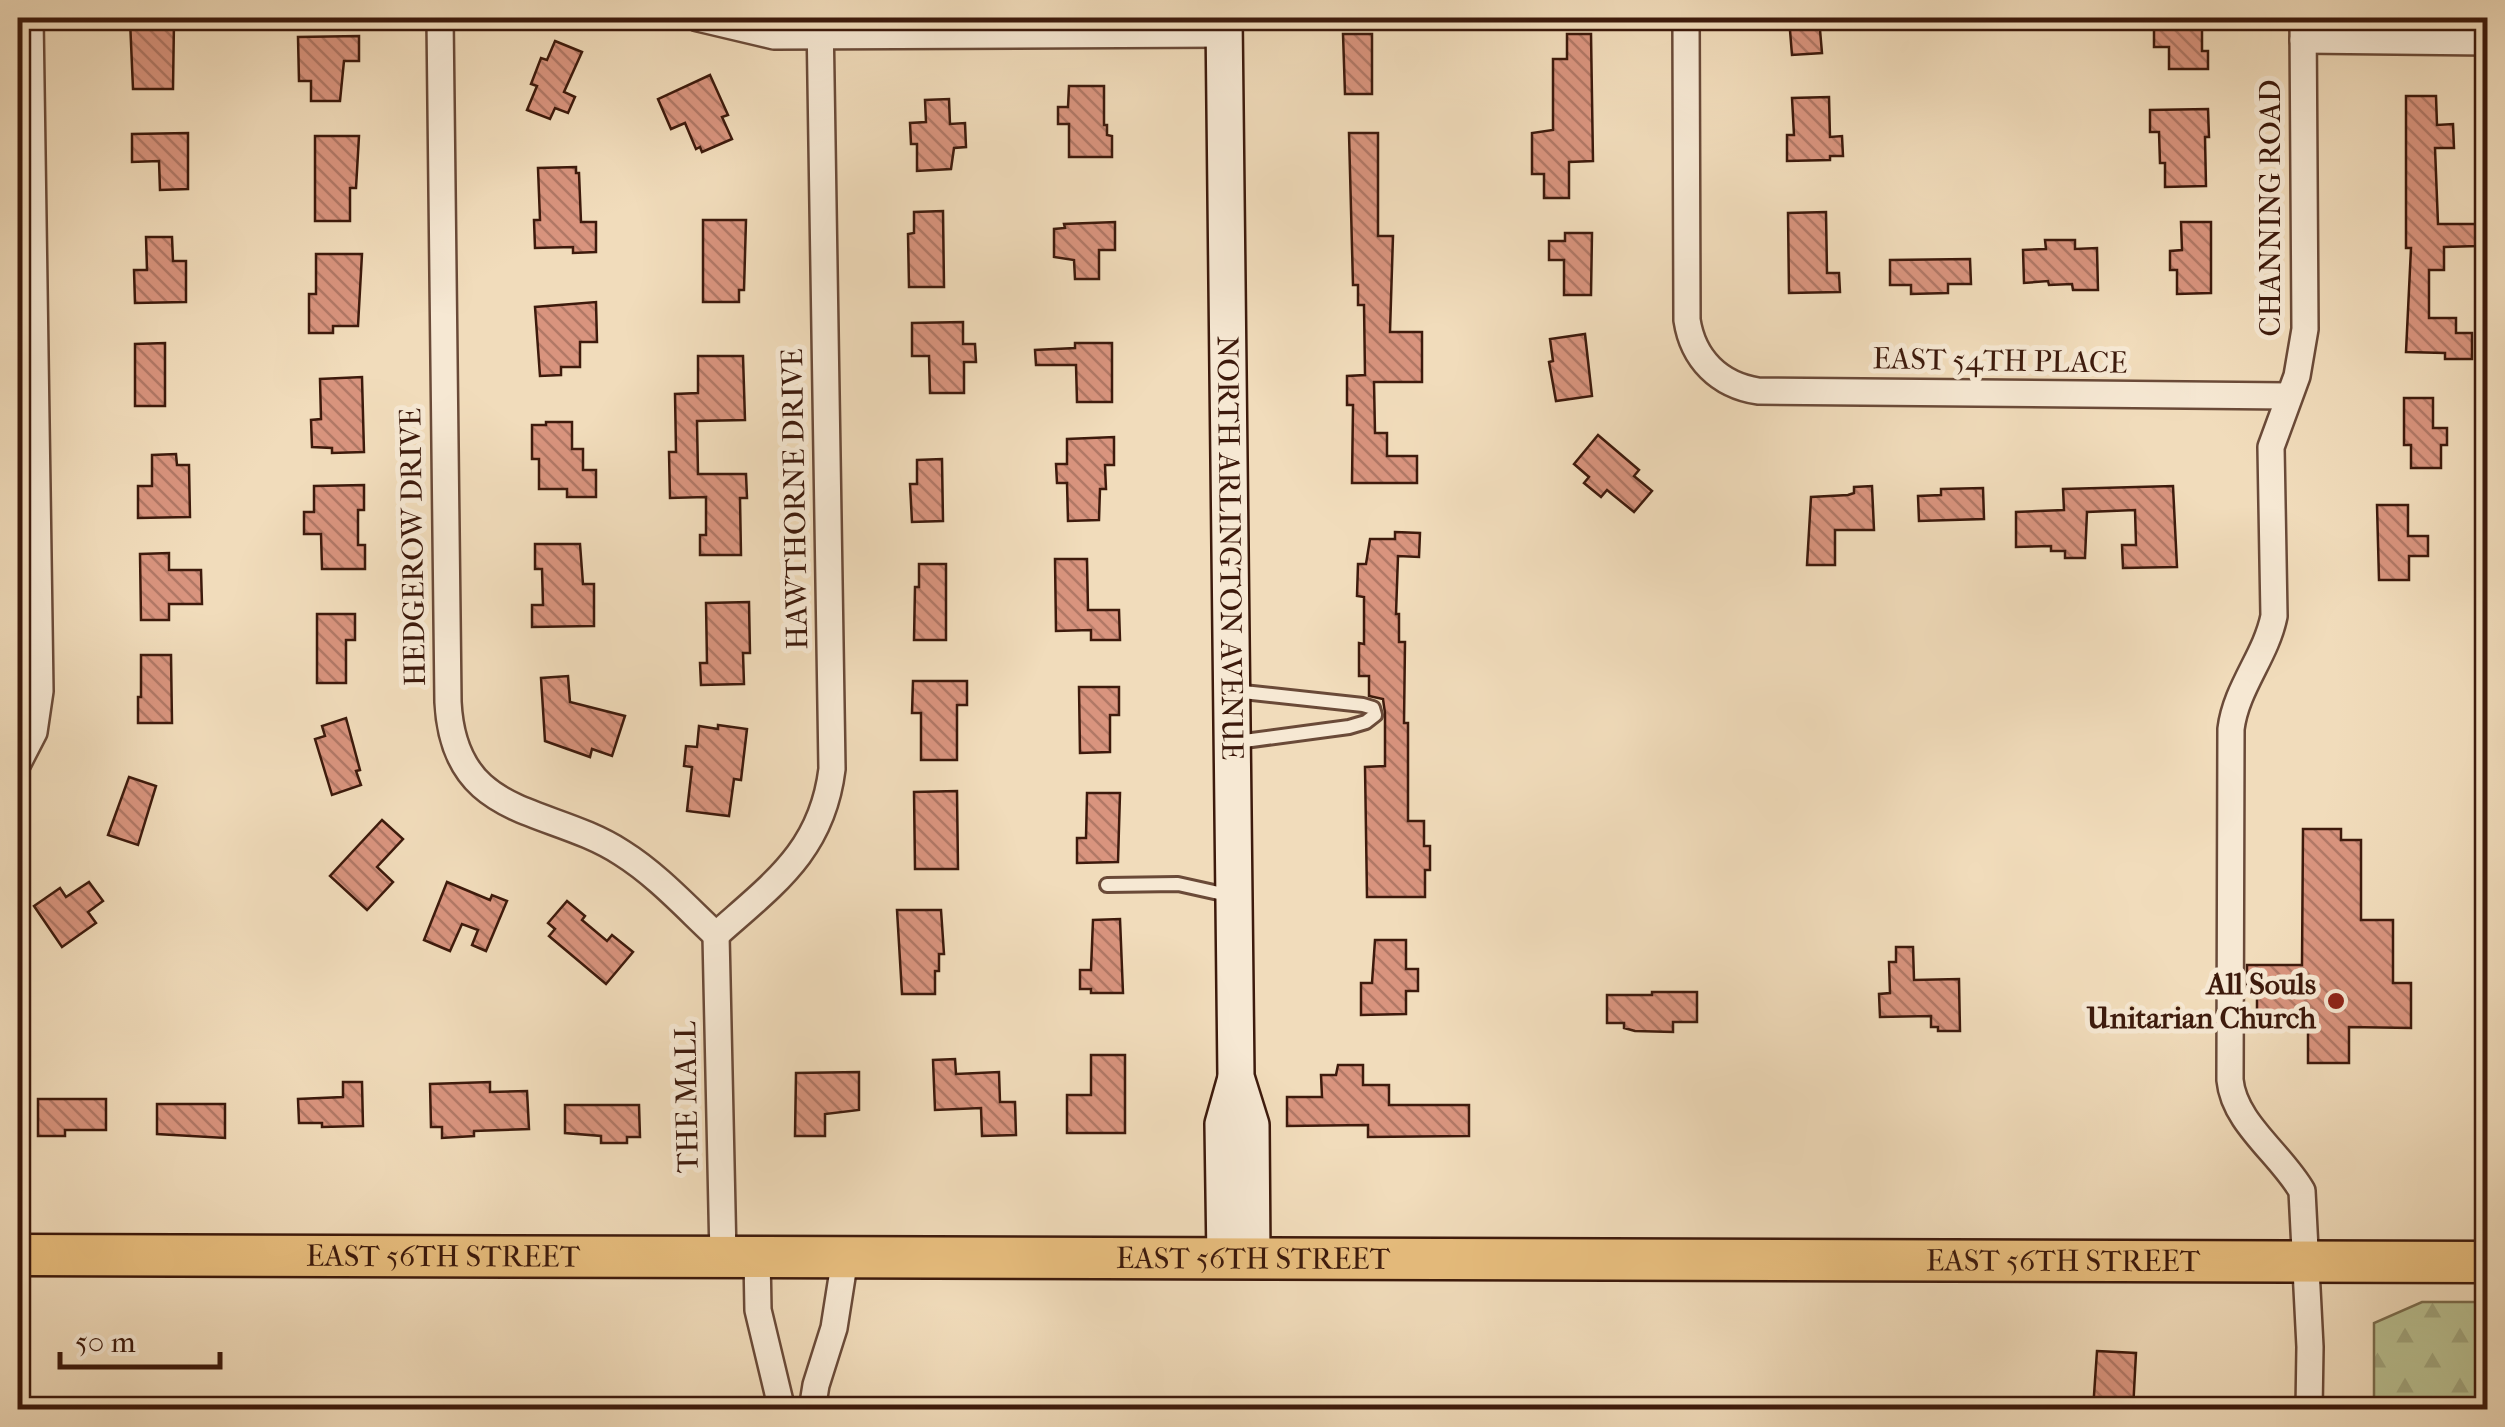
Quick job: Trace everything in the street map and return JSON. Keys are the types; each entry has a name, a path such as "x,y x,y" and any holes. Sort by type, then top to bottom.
{"main road":[{"name":"NORTH ARLINGTON AVENUE","path":"1224,26 1236,1077 1251,1126 1239,1258"},
{"name":"EAST 56TH STREET","path":"18,1255 2488,1262"}],"street":[{"path":"18,763 34,732 40,691 30,18"},
{"name":"HEDGEROW DRIVE","path":"440,18 448,702 452,733 464,762 491,794 518,811 624,854 716,935"},
{"path":"698,18 774,36 821,26 1224,26"},
{"name":"EAST 54TH PLACE","path":"1686,18 1687,320 1695,349 1714,373 1732,385 1758,392 2290,396"},
{"name":"HAWTHORNE DRIVE","path":"716,935 788,870 807,846 824,809 832,769 821,26"},
{"path":"2303,29 2488,42"},
{"name":"CHANNING ROAD","path":"2303,29 2306,321 2303,349 2270,452 2274,616 2236,704 2230,729 2230,1080 2242,1114 2302,1190 2309,1410"},
{"name":"THE MALL","path":"716,935 740,1257 780,1397"},
{"path":"780,1397 814,1397 834,1328 845,1258"}],"lane":[{"path":"1232,691 1363,705 1373,708 1375,715 1349,726 1232,742"},
{"path":"1107,885 1178,884 1234,897"}],"green space":[{"path":"2422,1302 2487,1302 2487,1409 2374,1409 2374,1323"}],"building":[{"path":"1789,18 1819,18 1822,53 1792,55"},
{"path":"2169,18 2202,18 2202,51 2208,51 2208,69 2169,69 2169,47 2154,47 2154,25 2169,25"},
{"path":"130,20 174,21 173,89 133,89"},
{"path":"1343,34 1372,34 1372,94 1345,94"},
{"path":"1567,34 1591,34 1593,161 1569,162 1569,198 1544,198 1544,174 1532,174 1532,133 1553,130 1553,59 1567,59"},
{"path":"359,36 359,61 344,61 340,101 311,101 311,81 299,81 298,37"},
{"path":"555,41 582,52 564,92 575,97 568,113 555,108 550,119 527,110 537,86 531,84 541,58 547,60"},
{"path":"710,75 728,115 722,117 732,139 702,152 700,147 696,149 685,123 671,129 658,99"},
{"path":"1069,86 1104,86 1104,125 1107,135 1112,136 1112,157 1069,157 1069,124 1058,124 1058,107 1068,107"},
{"path":"2406,96 2436,96 2437,125 2453,124 2454,148 2435,148 2438,224 2478,224 2478,246 2444,247 2444,270 2429,270 2429,318 2456,318 2456,333 2472,333 2472,359 2445,359 2445,353 2406,352 2411,248 2406,248"},
{"path":"1829,97 1830,137 1842,136 1843,156 1787,161 1787,135 1794,135 1792,98"},
{"path":"949,99 950,124 965,123 966,147 954,148 951,169 917,171 917,144 911,144 910,123 926,122 925,100"},
{"path":"2208,109 2206,186 2165,187 2159,132 2150,132 2150,110"},
{"path":"188,133 188,189 160,190 159,161 132,162 132,134"},
{"path":"1349,133 1378,133 1378,236 1393,236 1390,332 1422,332 1422,382 1374,382 1375,433 1387,433 1387,456 1417,456 1417,483 1352,483 1353,405 1347,405 1347,376 1365,375 1364,305 1358,305 1358,285 1353,285"},
{"path":"315,136 359,136 356,188 350,188 350,221 315,221"},
{"path":"576,167 581,222 596,222 596,252 573,253 573,247 535,248 534,220 540,220 538,168"},
{"path":"943,211 944,287 909,287 908,234 914,233 914,212"},
{"path":"1826,212 1827,273 1839,273 1840,292 1789,293 1788,213"},
{"path":"703,220 746,220 744,290 739,290 739,302 703,302"},
{"path":"1115,222 1115,250 1099,250 1099,279 1075,279 1074,260 1054,257 1054,229 1065,228 1064,224"},
{"path":"2181,222 2211,222 2211,293 2177,294 2177,270 2170,270 2170,251 2182,250"},
{"path":"1565,233 1592,233 1591,295 1564,295 1564,260 1549,260 1549,241 1565,241"},
{"path":"146,237 172,237 173,261 186,261 186,302 135,303 134,270 147,270"},
{"path":"2045,240 2075,240 2075,249 2097,248 2098,290 2073,290 2072,284 2049,285 2048,281 2024,283 2023,250 2046,249"},
{"path":"316,254 362,254 358,326 333,326 333,333 309,333 309,294 316,294"},
{"path":"1970,259 1971,284 1948,284 1948,293 1911,294 1911,285 1890,285 1890,260"},
{"path":"596,302 597,342 580,342 580,367 561,367 561,375 540,376 535,307"},
{"path":"963,322 963,344 975,344 976,362 964,362 964,393 930,393 929,356 912,356 912,323"},
{"path":"1585,334 1592,396 1556,401 1549,362 1553,361 1550,339"},
{"path":"165,343 165,406 135,406 135,344"},
{"path":"1075,343 1112,343 1112,402 1077,402 1076,365 1036,365 1035,350 1075,348"},
{"path":"698,356 743,356 745,420 697,421 698,474 746,474 747,498 740,498 741,555 700,555 700,535 706,535 706,497 670,498 669,452 676,452 675,394 698,393"},
{"path":"362,377 364,452 332,453 332,448 312,447 311,420 321,419 320,379"},
{"path":"2404,398 2433,398 2433,428 2447,428 2447,445 2441,445 2441,468 2411,468 2411,445 2404,445"},
{"path":"572,422 572,449 583,449 583,470 596,470 596,497 567,497 567,489 539,489 539,459 532,459 532,425"},
{"path":"1598,435 1639,470 1634,476 1652,491 1634,512 1607,490 1601,497 1584,483 1589,477 1574,464"},
{"path":"1114,437 1114,465 1105,465 1106,489 1100,489 1099,520 1068,521 1067,483 1057,483 1056,464 1067,464 1067,439"},
{"path":"176,454 177,465 189,465 190,517 138,518 138,486 152,486 152,455"},
{"path":"942,459 943,521 912,522 910,484 917,484 917,460"},
{"path":"364,485 364,510 358,510 358,545 365,545 365,569 322,569 321,534 304,534 304,512 314,512 314,486"},
{"path":"1872,486 1874,530 1835,530 1835,565 1807,565 1811,497 1848,495 1854,493 1854,487"},
{"path":"2173,486 2177,567 2123,568 2122,545 2136,545 2135,510 2087,512 2085,558 2065,558 2065,551 2051,551 2051,546 2016,547 2016,512 2064,510 2063,489"},
{"path":"1983,488 1984,519 1919,521 1918,496 1941,495 1941,489"},
{"path":"2377,505 2408,505 2408,536 2428,536 2428,556 2409,556 2409,580 2379,580"},
{"path":"1395,532 1420,533 1419,557 1398,556 1396,614 1399,642 1405,642 1408,821 1424,821 1424,846 1430,846 1425,897 1367,897 1365,767 1385,766 1385,713 1383,699 1369,696 1369,676 1359,676 1364,597 1357,596 1358,564 1366,564 1370,539 1395,539"},
{"path":"535,544 580,544 583,584 594,584 594,626 532,627 532,605 543,605 542,569 535,569"},
{"path":"169,553 169,570 201,570 202,604 169,604 169,620 141,620 140,554"},
{"path":"1055,559 1087,559 1088,610 1119,610 1120,640 1091,640 1091,630 1056,631"},
{"path":"919,564 946,564 946,640 914,640"},
{"path":"749,602 750,653 743,653 744,684 701,685 700,663 707,663 706,603"},
{"path":"317,614 355,614 355,640 346,640 346,683 317,683"},
{"path":"141,655 171,655 172,723 138,723"},
{"path":"568,676 570,702 625,716 612,756 592,749 590,757 545,741 541,678"},
{"path":"913,681 967,681 967,705 957,705 957,760 921,760 921,713 912,713"},
{"path":"1079,687 1119,687 1119,715 1110,715 1110,752 1080,753"},
{"path":"346,718 361,785 332,795 315,739 325,736 322,726"},
{"path":"718,725 747,729 741,780 734,779 729,816 687,811 692,767 684,766 686,746 697,747 699,726 718,729"},
{"path":"129,777 156,786 138,845 108,835"},
{"path":"957,791 958,869 915,869 914,792"},
{"path":"1087,793 1120,793 1118,862 1077,863 1077,838 1086,838"},
{"path":"382,820 403,839 377,867 393,882 367,910 330,876"},
{"path":"2303,829 2341,829 2341,840 2361,840 2361,920 2393,920 2393,983 2411,983 2411,1028 2349,1027 2349,1063 2308,1063 2308,1022 2257,1021 2257,986 2247,986 2247,965 2302,965"},
{"path":"89,882 103,901 88,912 96,923 62,947 34,906 60,888 66,897"},
{"path":"447,882 490,900 492,895 507,901 486,951 472,945 478,930 462,924 450,951 424,940"},
{"path":"567,901 607,941 612,935 633,952 606,984 549,936 555,929 548,923"},
{"path":"897,910 941,910 944,954 939,954 939,971 935,971 935,994 902,994"},
{"path":"1120,919 1123,993 1080,989 1080,970 1091,970 1093,920"},
{"path":"1375,940 1406,940 1406,969 1418,969 1418,991 1406,991 1406,1014 1361,1015 1361,983 1372,983"},
{"path":"1896,947 1913,947 1914,980 1959,979 1960,1031 1938,1031 1938,1027 1931,1027 1931,1016 1880,1017 1879,994 1890,993 1889,962 1896,962"},
{"path":"1697,992 1697,1022 1673,1022 1673,1032 1635,1031 1624,1028 1624,1023 1607,1023 1607,995"},
{"path":"1091,1055 1125,1055 1125,1133 1067,1133 1067,1095 1091,1095"},
{"path":"955,1059 956,1074 999,1072 1000,1102 1015,1102 1016,1135 982,1136 981,1108 935,1110 933,1060"},
{"path":"1338,1065 1363,1065 1363,1085 1389,1085 1389,1105 1469,1105 1469,1136 1368,1137 1368,1125 1287,1126 1287,1097 1322,1097 1321,1075 1336,1075"},
{"path":"859,1072 859,1110 825,1114 825,1136 795,1136 796,1073"},
{"path":"343,1082 362,1082 363,1126 299,1123 298,1099 343,1097"},
{"path":"490,1082 490,1092 527,1091 529,1129 474,1131 474,1136 442,1138 442,1127 431,1127 430,1084"},
{"path":"38,1099 106,1099 106,1130 65,1130 65,1136 38,1136"},
{"path":"157,1104 225,1104 225,1138 157,1134"},
{"path":"565,1105 639,1105 640,1137 627,1137 627,1143 601,1143 601,1136 565,1133"},
{"path":"2097,1351 2136,1353 2133,1410 2093,1410"}],"place":[{"name":"All Souls Unitarian Church","path":"2336,1001"}]}
